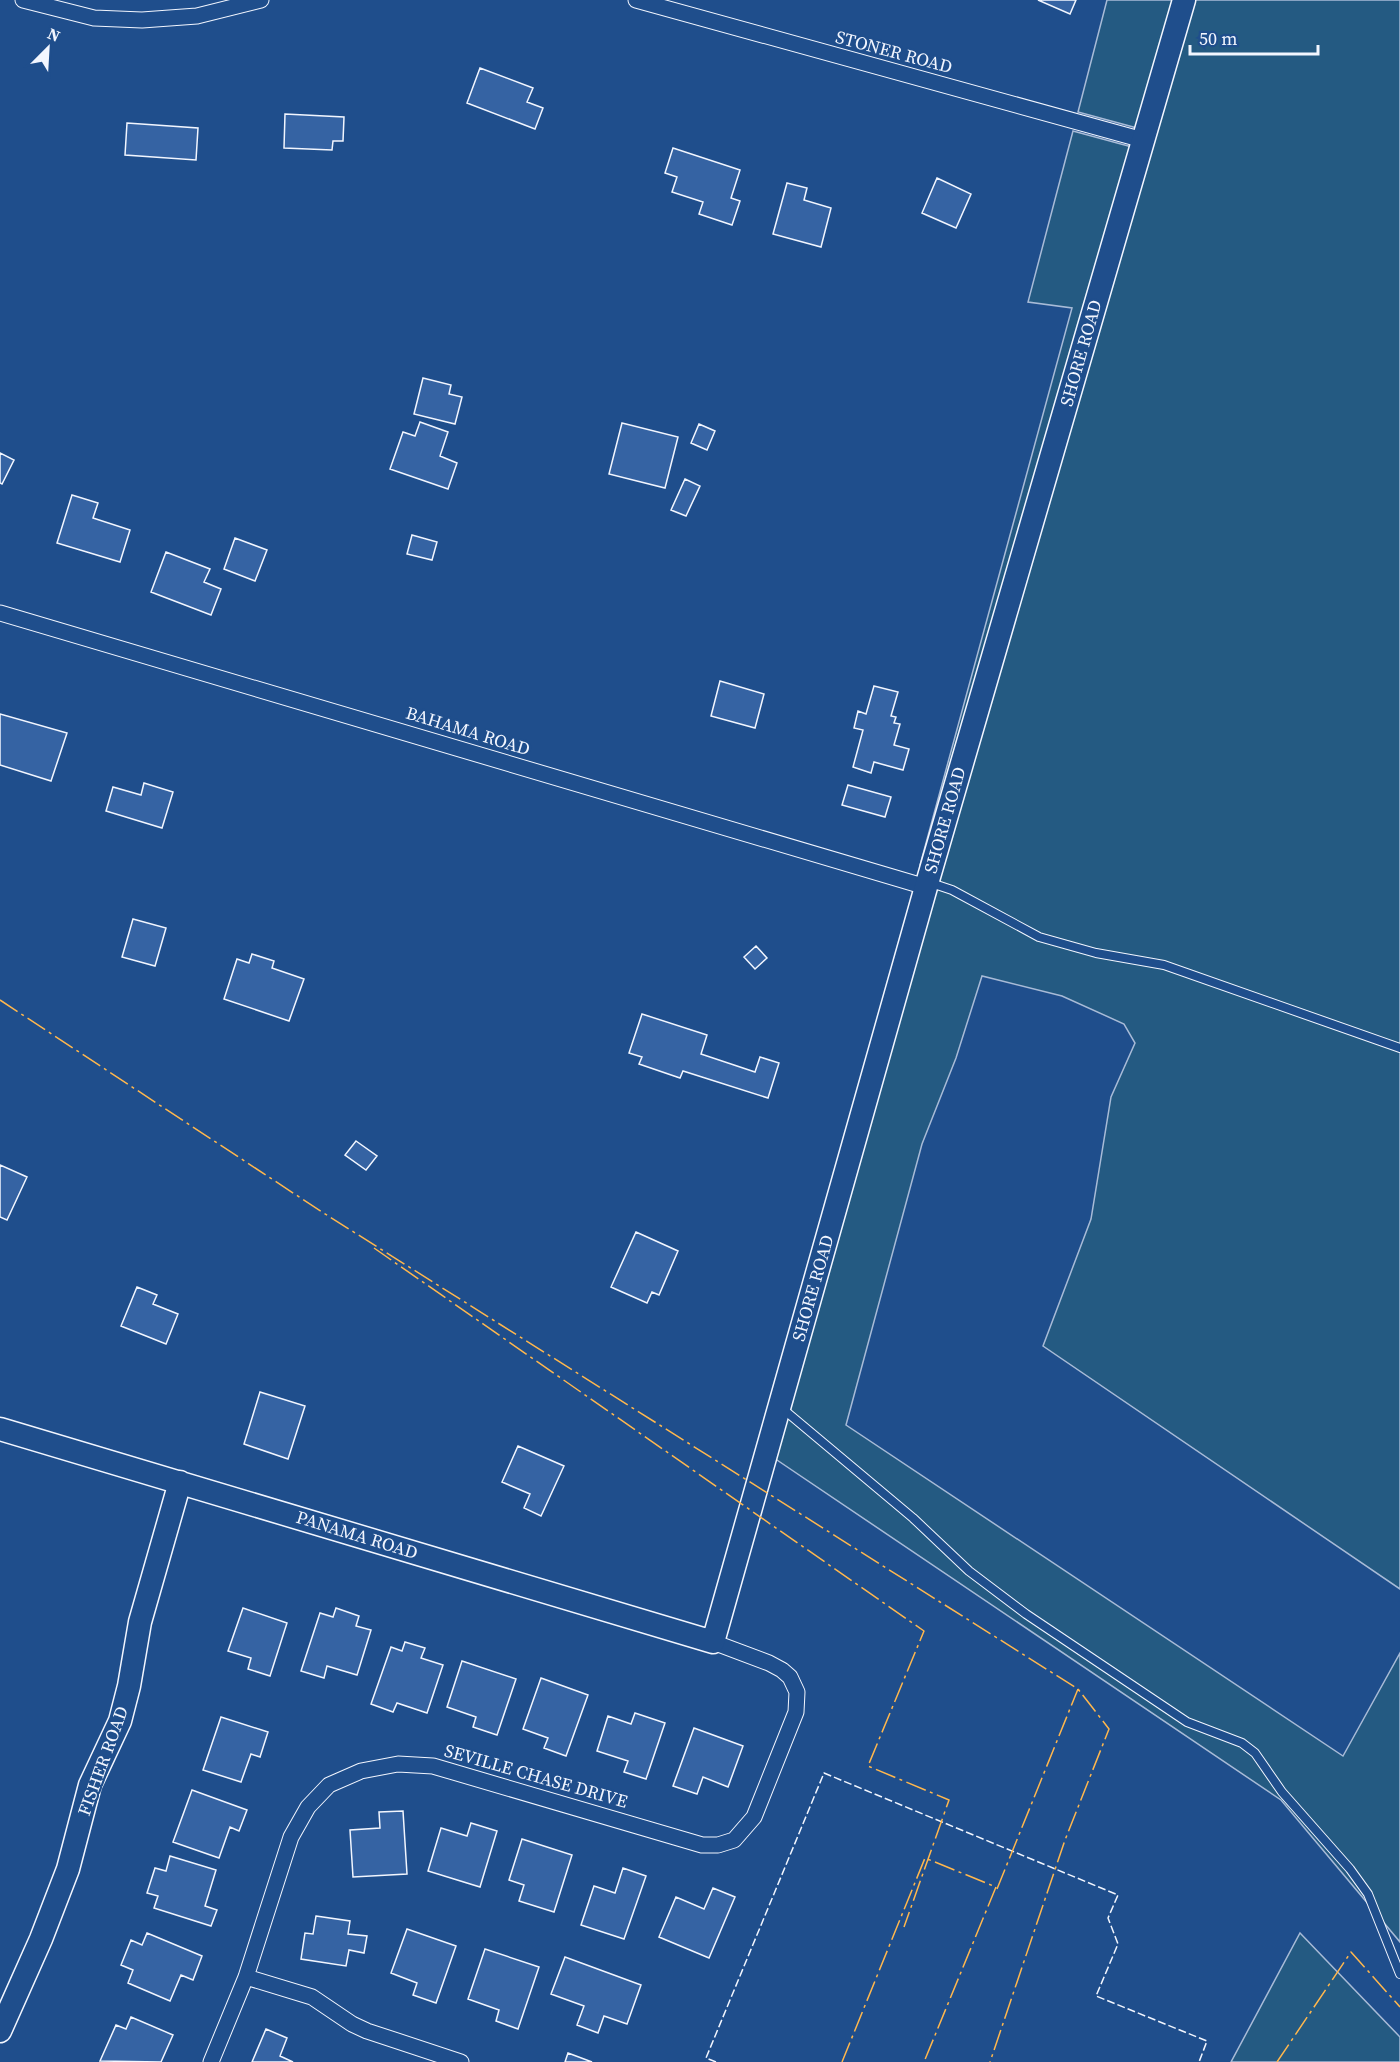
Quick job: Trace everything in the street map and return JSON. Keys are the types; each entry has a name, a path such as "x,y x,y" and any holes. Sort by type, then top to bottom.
{"street":[{"path":"23,0 94,18 142,20 197,16 261,0"},
{"name":"STONER ROAD","path":"636,0 1143,140"},
{"name":"SHORE ROAD","path":"713,1642 926,884 1184,0"},
{"name":"BAHAMA ROAD","path":"0,613 926,884"},
{"name":"PANAMA ROAD","path":"0,1429 713,1642"},
{"name":"FISHER ROAD","path":"0,2031 41,1939 68,1869 90,1785 120,1721 129,1686 140,1622 180,1482"},
{"name":"SEVILLE CHASE DRIVE","path":"211,2062 246,1977 291,1837 308,1807 329,1785 361,1771 398,1764 433,1766 702,1845 718,1845 734,1840 753,1817 796,1712 797,1692 790,1677 782,1670 713,1642"},
{"path":"246,1977 312,1997 352,2024 367,2031 462,2062"}],"lane":[{"path":"926,884 952,890 1040,937 1095,953 1164,965 1400,1048"},
{"path":"779,1406 801,1422 860,1475 913,1518 969,1571 1026,1614 1187,1722 1242,1743 1255,1753 1282,1792 1350,1869 1368,1894 1400,1974"}],"shaded area":[{"path":"1107,0 1175,0 1137,128 1078,112"},
{"path":"1194,0 1400,0 1400,1589 1043,1346 1091,1219 1111,1097 1135,1043 1124,1024 1062,996 982,976 956,1058 922,1144 846,1425 1343,1756 1400,1653 1400,1942 1281,1800 774,1458 938,877"},
{"path":"1073,131 1132,147 922,866 920,865 1072,308 1028,302"},
{"path":"1300,1933 1400,2037 1400,2062 1231,2062"}],"building":[{"path":"1038,0 1076,0 1070,14"},
{"path":"480,68 533,88 527,102 543,108 535,129 467,103"},
{"path":"285,114 344,117 343,141 333,141 332,150 284,148"},
{"path":"127,123 198,128 196,160 125,155"},
{"path":"673,148 740,170 731,198 740,201 732,225 699,214 703,202 672,192 677,177 665,173"},
{"path":"937,178 971,194 956,228 922,213"},
{"path":"787,183 807,188 804,200 831,208 821,247 773,234"},
{"path":"423,378 451,385 449,394 462,397 455,424 414,414"},
{"path":"420,422 448,432 440,456 457,463 448,489 390,469 403,432 415,436"},
{"path":"622,423 678,437 665,488 609,474"},
{"path":"699,424 715,431 707,450 691,443"},
{"path":"0,453 14,460 2,484 0,483"},
{"path":"685,479 700,486 686,516 671,510"},
{"path":"72,495 98,503 93,518 130,530 120,562 57,543"},
{"path":"412,535 437,542 432,560 407,554"},
{"path":"235,538 267,550 255,581 224,569"},
{"path":"166,552 210,569 204,582 221,589 211,615 151,592"},
{"path":"720,681 764,694 755,728 711,716"},
{"path":"874,686 898,692 891,716 896,717 894,723 900,724 894,745 909,749 903,770 874,762 871,773 853,767 863,730 854,728 858,711 866,714"},
{"path":"0,714 67,733 51,781 0,765"},
{"path":"144,783 173,792 162,828 106,811 113,787 141,795"},
{"path":"848,785 891,797 885,817 842,805"},
{"path":"133,919 166,928 155,966 122,957"},
{"path":"756,946 767,958 755,969 744,957"},
{"path":"252,954 274,961 272,968 304,979 289,1021 224,999 237,959 249,963"},
{"path":"642,1014 707,1035 701,1054 755,1072 760,1057 779,1063 768,1098 683,1071 680,1078 639,1064 642,1057 629,1053"},
{"path":"356,1141 377,1156 366,1170 345,1155"},
{"path":"0,1165 27,1177 7,1220 0,1217"},
{"path":"636,1232 678,1251 659,1295 652,1292 647,1303 611,1287"},
{"path":"137,1287 157,1295 153,1304 178,1314 166,1344 121,1326"},
{"path":"260,1392 305,1406 288,1459 244,1444"},
{"path":"518,1446 564,1466 541,1516 524,1508 530,1494 502,1482"},
{"path":"243,1608 287,1623 270,1676 248,1669 251,1658 228,1651"},
{"path":"336,1608 359,1616 356,1626 371,1630 357,1675 327,1666 324,1678 301,1671 320,1613 333,1617"},
{"path":"405,1642 425,1648 421,1658 443,1665 427,1713 397,1703 393,1712 371,1704 391,1647 402,1651"},
{"path":"462,1661 516,1679 497,1735 473,1727 476,1717 447,1707"},
{"path":"541,1678 588,1695 566,1756 544,1748 548,1738 523,1729"},
{"path":"635,1713 665,1723 646,1779 624,1772 628,1761 597,1751 608,1716 631,1724"},
{"path":"221,1717 268,1732 260,1757 251,1754 241,1782 203,1770"},
{"path":"694,1728 743,1746 728,1787 703,1777 697,1794 673,1786"},
{"path":"192,1790 247,1810 239,1831 230,1827 219,1858 173,1842"},
{"path":"403,1811 407,1874 353,1877 350,1830 380,1828 379,1812"},
{"path":"471,1823 497,1831 480,1887 428,1871 441,1828 467,1836"},
{"path":"522,1839 572,1855 554,1912 519,1901 524,1885 509,1880"},
{"path":"170,1856 216,1870 205,1906 217,1910 211,1926 154,1908 158,1896 147,1893 155,1868 166,1871"},
{"path":"623,1868 646,1876 624,1939 581,1925 594,1886 615,1893"},
{"path":"713,1888 735,1897 709,1958 659,1937 676,1897 704,1909"},
{"path":"316,1916 350,1921 348,1934 367,1936 364,1953 349,1950 346,1966 301,1959 305,1933 313,1934"},
{"path":"407,1929 456,1946 436,2003 413,1995 417,1983 391,1973"},
{"path":"147,1933 202,1956 193,1980 181,1975 170,2001 128,1983 133,1970 121,1965 131,1940 142,1945"},
{"path":"485,1949 539,1967 518,2029 496,2021 499,2010 468,1999"},
{"path":"565,1957 641,1985 627,2024 604,2016 598,2033 577,2025 584,2006 551,1994"},
{"path":"131,2017 173,2035 161,2062 100,2061 116,2025 126,2029"},
{"path":"266,2029 287,2038 280,2056 293,2062 252,2062"},
{"path":"568,2053 592,2062 565,2062"}],"fence":[{"path":"716,2062 706,2058 824,1773 1118,1895 1108,1918 1118,1944 1096,1996 1207,2041 1199,2062"}],"power":[{"path":"0,1000 322,1212 1078,1689 1109,1729 1065,1840 990,2062"},
{"path":"374,1248 924,1631 868,1766 949,1800 904,1927"},
{"path":"997,1889 1078,1689"},
{"path":"842,2062 925,1858 996,1887 924,2062"},
{"path":"1277,2062 1351,1952 1400,2007"}]}
